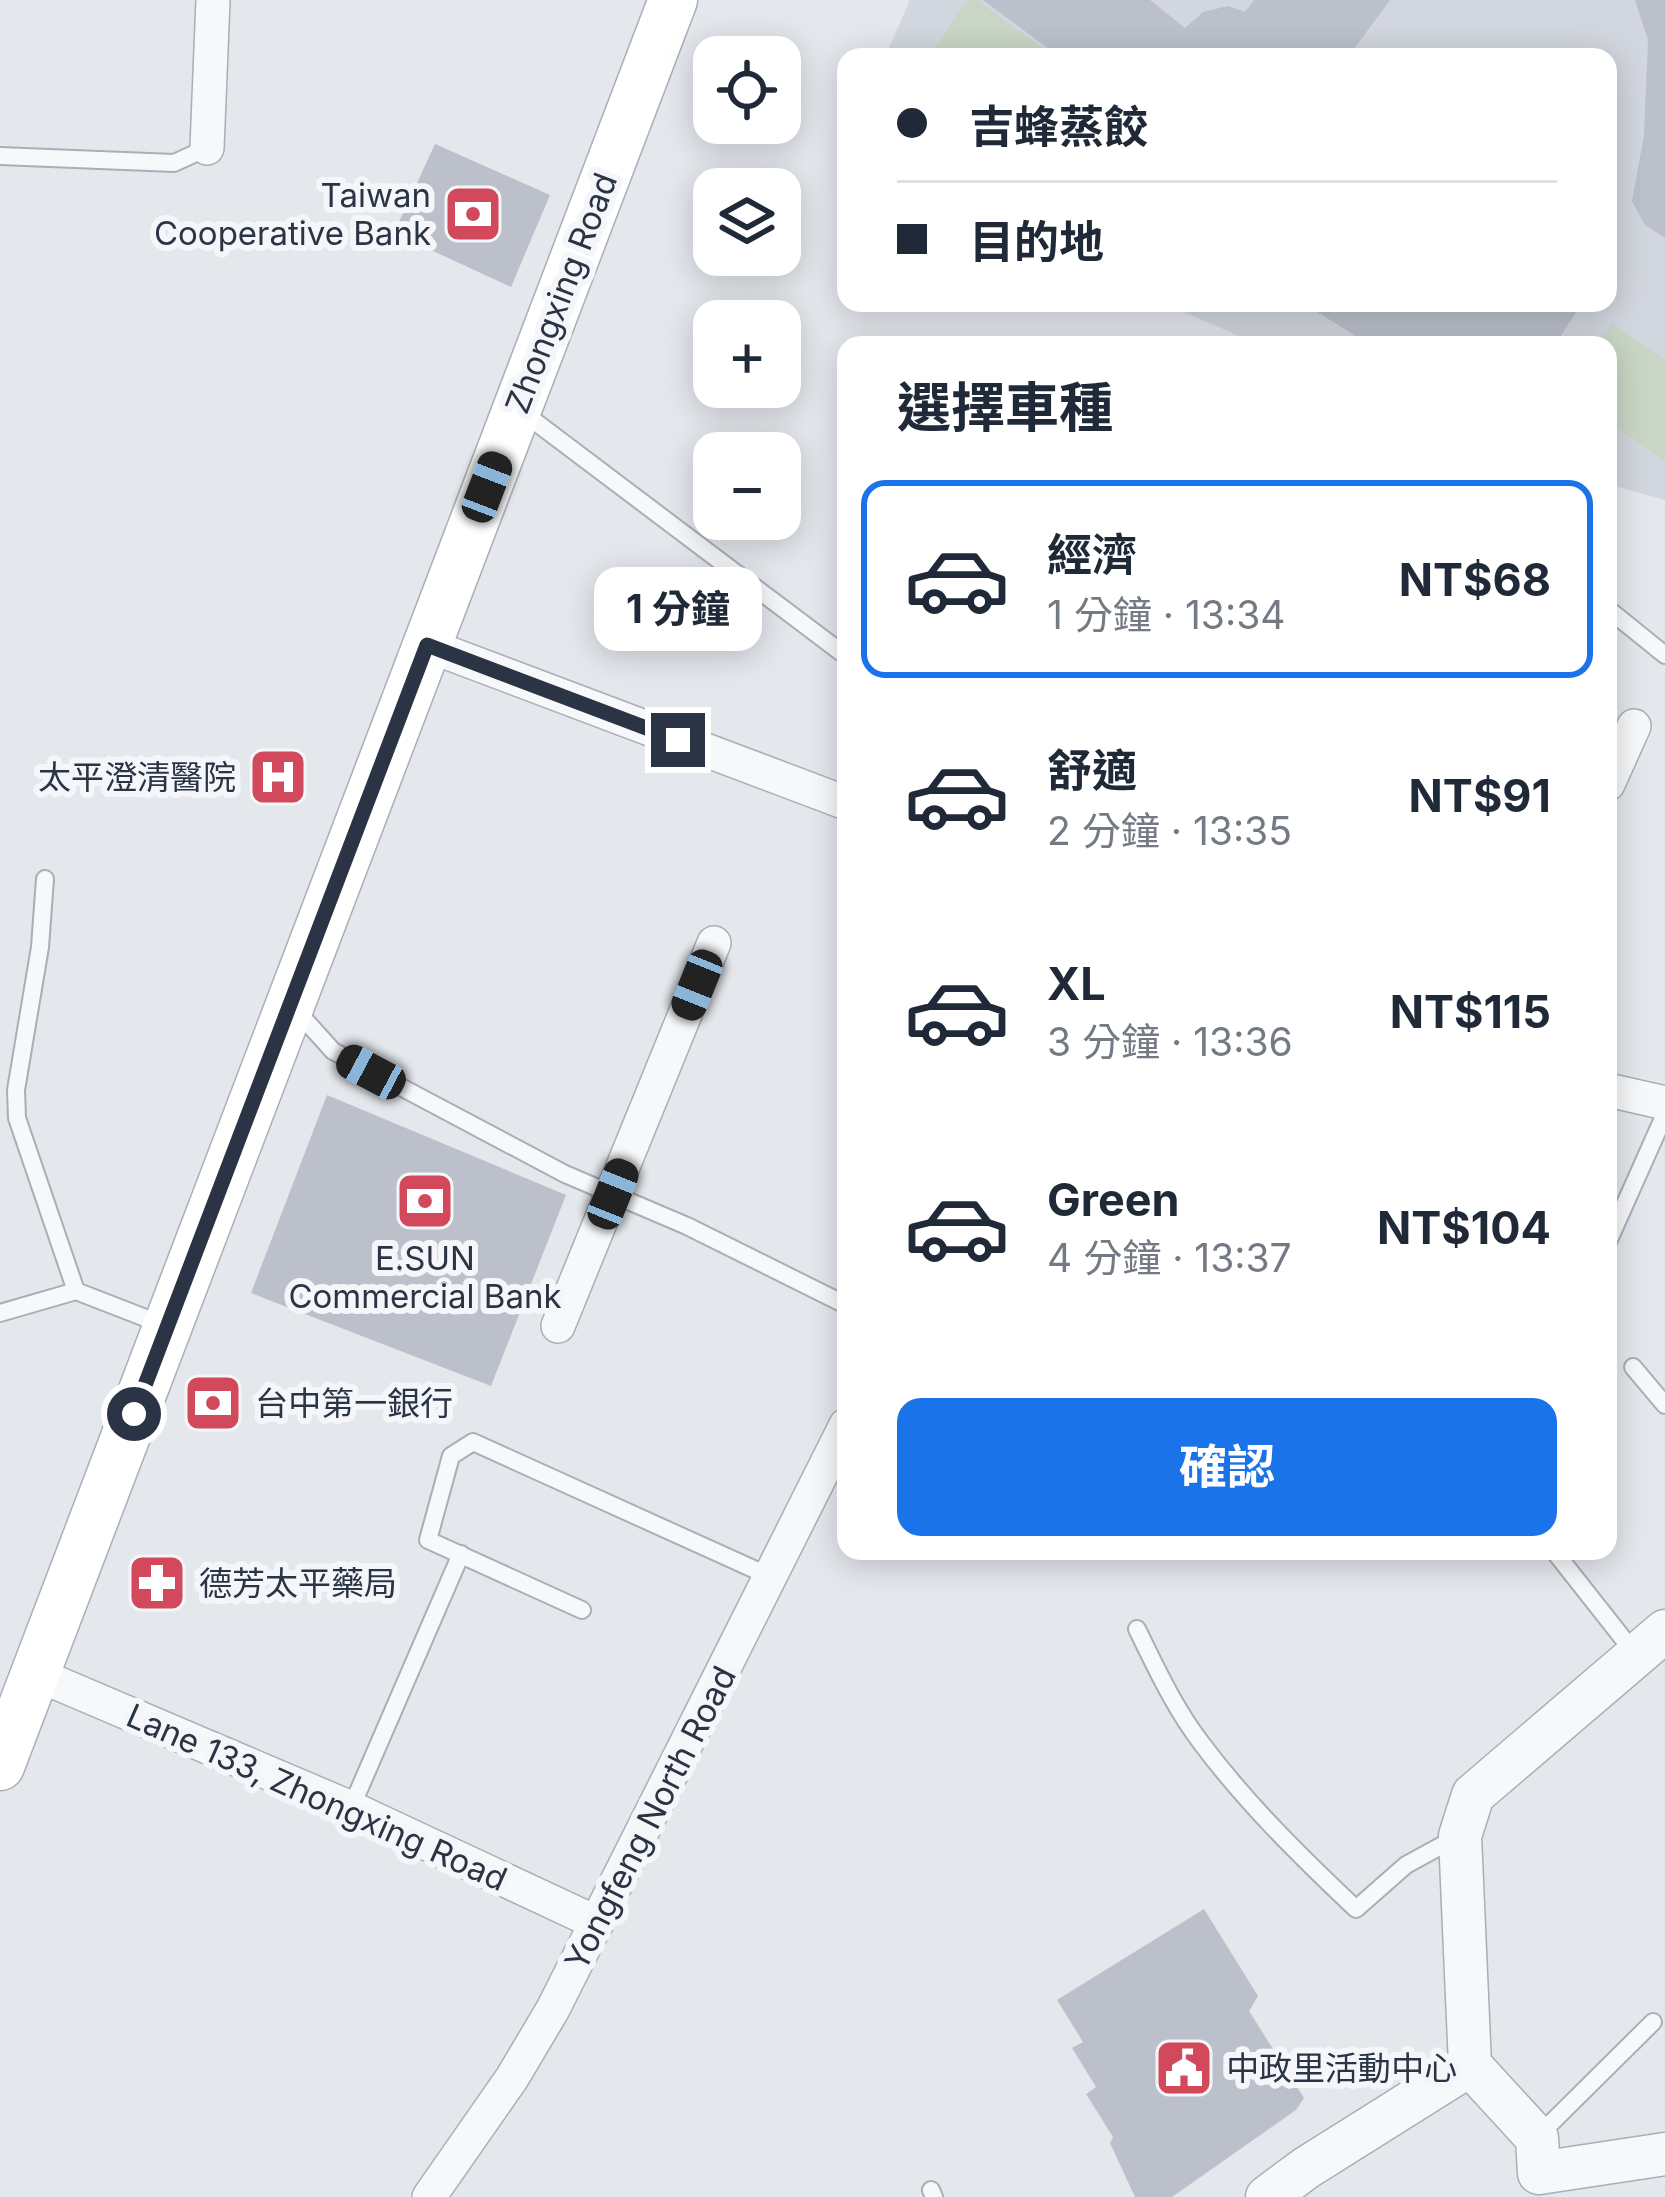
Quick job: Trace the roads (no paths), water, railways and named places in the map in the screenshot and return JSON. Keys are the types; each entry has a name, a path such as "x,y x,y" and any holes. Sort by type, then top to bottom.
{"main road":[{"name":"Zhongxing Road","path":"0,1766 674,0"}],"street":[{"path":"207,148 213,0"},
{"path":"427,645 837,800"},
{"path":"1617,764 1634,726"},
{"path":"558,1326 714,944"},
{"path":"1617,1092 1665,1103"},
{"name":"Yongfeng North Road","path":"429,2197 512,2078 597,1923 837,1442"},
{"path":"1651,1644 1473,1795 1460,1835 1470,2065 1539,2169 1665,2154"},
{"name":"Lane 133, Zhongxing Road","path":"36,1674 351,1808 597,1923"},
{"path":"1267,2197 1470,2065"}],"lane":[{"path":"0,156 174,163 207,148"},
{"path":"518,409 837,649"},
{"path":"1617,616 1665,655"},
{"path":"44,879 40,946 8,1087 76,1291"},
{"path":"289,1002 333,1051 565,1174 837,1301"},
{"path":"1617,1222 1665,1114"},
{"path":"0,1312 76,1291 167,1327"},
{"path":"1633,1366 1665,1405"},
{"path":"582,1610 428,1540 452,1456 473,1442 772,1576"},
{"path":"351,1808 461,1554"},
{"path":"1563,1560 1651,1644"},
{"path":"1137,1629 1163,1683 1202,1744 1296,1852 1356,1909 1406,1865 1460,1835"},
{"path":"1539,2169 1653,2023"}],"place":[{"name":"Taiwan Cooperative Bank","path":"473,214"},
{"name":"太平澄清醫院","path":"278,777"},
{"name":"E.SUN Commercial Bank","path":"425,1201"},
{"name":"台中第一銀行","path":"213,1403"},
{"name":"德芳太平藥局","path":"157,1583"},
{"name":"中政里活動中心","path":"1184,2068"}]}
